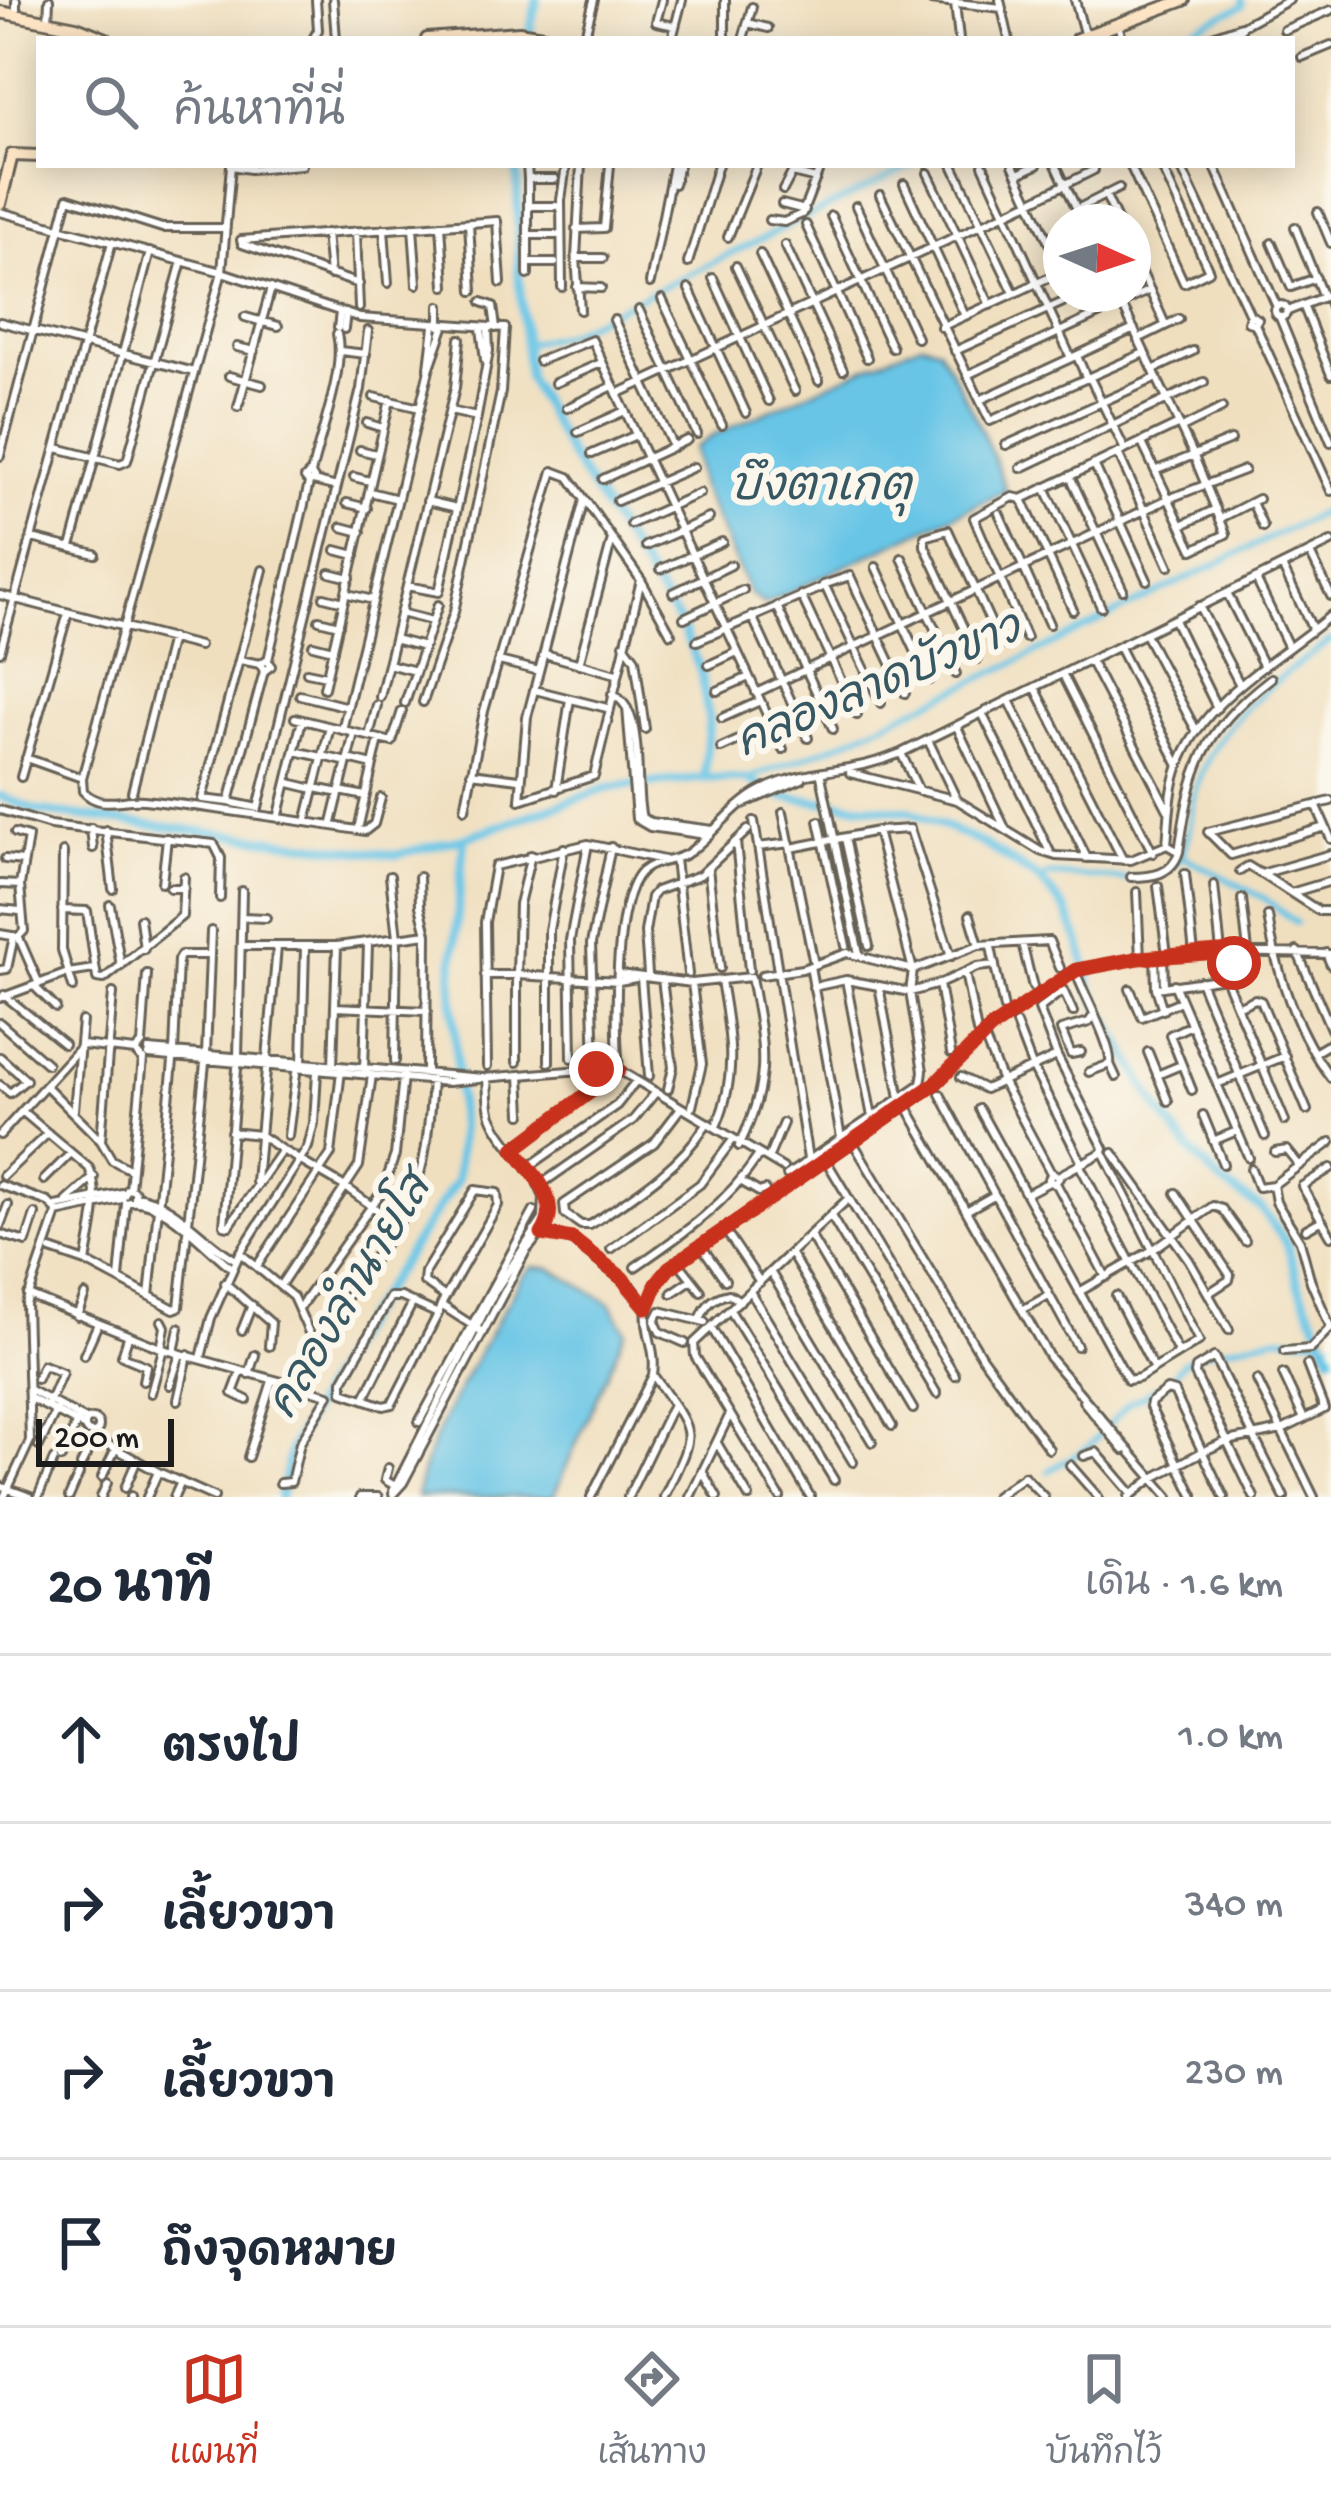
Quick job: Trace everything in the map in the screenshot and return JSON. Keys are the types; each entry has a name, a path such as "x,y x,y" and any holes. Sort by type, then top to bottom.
{"street":[{"path":"16,0 16,15"},
{"path":"48,21 49,0"},
{"path":"315,36 316,0"},
{"path":"333,0 336,36"},
{"path":"585,36 594,0"},
{"path":"662,0 656,22 675,26"},
{"path":"673,36 682,0"},
{"path":"725,0 725,36"},
{"path":"930,0 1001,4 1008,36"},
{"path":"1075,0 1083,36"},
{"path":"1088,36 1184,0"},
{"path":"1213,36 1244,25 1288,0"},
{"path":"956,3 959,36"},
{"path":"744,36 752,8"},
{"path":"1284,30 1331,10"},
{"path":"0,12 96,36"},
{"path":"748,22 768,28"},
{"path":"1118,24 1121,36"},
{"path":"1234,36 1244,25"},
{"path":"466,36 519,32 547,36"},
{"path":"1302,57 1331,45"},
{"path":"36,156 6,155 0,208 222,272 343,313 440,326 505,328 499,405 454,612 424,702"},
{"path":"231,168 222,272 82,778 83,791 94,800 115,803 135,799 176,803 365,831 372,828 381,798"},
{"path":"527,168 528,275"},
{"path":"562,287 566,168"},
{"path":"580,310 576,229 581,168"},
{"path":"576,229 604,228 610,168"},
{"path":"650,283 675,168"},
{"path":"674,184 676,168"},
{"path":"688,262 717,168"},
{"path":"728,237 756,168"},
{"path":"768,225 799,217 820,168"},
{"path":"954,168 1014,293"},
{"path":"984,168 1043,296"},
{"path":"1014,168 1043,231"},
{"path":"1017,174 1030,168"},
{"path":"1057,168 1074,204"},
{"path":"567,408 643,382 1094,168"},
{"path":"1131,168 1184,283 1209,271 1162,168"},
{"path":"1181,168 1250,315 1258,319 1255,324 1331,491"},
{"path":"1215,168 1331,442"},
{"path":"783,190 792,173 816,179"},
{"path":"928,173 990,305"},
{"path":"528,179 555,179"},
{"path":"904,184 965,316"},
{"path":"1086,204 1119,188"},
{"path":"1105,194 1110,204"},
{"path":"880,195 941,327 987,417 994,422 1144,353"},
{"path":"0,457 68,198 162,228 226,236 358,284"},
{"path":"782,204 805,210"},
{"path":"528,206 556,206"},
{"path":"856,206 917,338"},
{"path":"1318,212 1331,243"},
{"path":"831,216 892,348"},
{"path":"242,241 501,221 501,283"},
{"path":"469,223 473,291"},
{"path":"441,225 445,286"},
{"path":"806,225 867,358"},
{"path":"413,227 417,284"},
{"path":"1295,227 1331,307"},
{"path":"385,229 388,283"},
{"path":"356,231 359,308"},
{"path":"326,232 330,274"},
{"path":"528,235 556,235"},
{"path":"0,652 112,242"},
{"path":"1272,243 1291,286 1316,278"},
{"path":"785,245 843,370"},
{"path":"71,548 150,252"},
{"path":"760,254 819,381"},
{"path":"576,258 603,258"},
{"path":"57,448 122,464 127,461 182,261"},
{"path":"528,262 555,263"},
{"path":"736,266 795,391"},
{"path":"641,270 653,272"},
{"path":"713,278 769,401"},
{"path":"941,327 1043,279"},
{"path":"577,287 601,288"},
{"path":"238,407 272,288"},
{"path":"688,289 746,413"},
{"path":"1151,292 1166,324"},
{"path":"1280,318 1288,310 1327,296"},
{"path":"662,299 722,425"},
{"path":"407,586 439,592 486,363 493,306 482,302"},
{"path":"1277,307 1284,305 1288,310"},
{"path":"1303,305 1331,375"},
{"path":"342,730 440,326 440,306"},
{"path":"639,310 697,434"},
{"path":"955,351 1043,312"},
{"path":"1050,312 1114,426 1169,566"},
{"path":"967,375 1105,312"},
{"path":"1126,312 1227,533 1193,551 1142,442"},
{"path":"229,802 311,479 343,313"},
{"path":"245,317 278,326"},
{"path":"1138,339 1179,319"},
{"path":"614,320 673,447"},
{"path":"0,322 194,372"},
{"path":"980,400 1134,329"},
{"path":"262,571 202,799 258,808 337,487 368,331"},
{"path":"539,361 590,339 783,749"},
{"path":"358,825 373,765 379,701 450,411 460,340"},
{"path":"237,347 254,351"},
{"path":"339,351 366,354"},
{"path":"1006,446 1102,403 1193,351"},
{"path":"555,383 603,362"},
{"path":"229,376 262,385"},
{"path":"1021,468 1204,382"},
{"path":"374,397 420,408"},
{"path":"324,688 390,400"},
{"path":"1026,638 974,518 1222,408"},
{"path":"450,411 477,417"},
{"path":"578,432 625,411"},
{"path":"367,423 383,428"},
{"path":"592,454 636,434"},
{"path":"602,479 687,440"},
{"path":"1156,470 1232,440"},
{"path":"360,450 376,454"},
{"path":"1094,464 1147,580"},
{"path":"617,501 694,466"},
{"path":"722,718 782,680 1168,499 1244,470"},
{"path":"465,809 499,662 553,471 569,477 641,580 671,634"},
{"path":"1070,476 1124,590"},
{"path":"353,477 370,482"},
{"path":"311,479 337,487"},
{"path":"1045,487 1101,607"},
{"path":"370,492 398,499"},
{"path":"631,524 700,493"},
{"path":"1022,499 1073,610"},
{"path":"584,500 534,689 519,779 520,800 593,776 641,580"},
{"path":"427,501 458,508"},
{"path":"1221,518 1255,501 1263,527"},
{"path":"347,503 367,508"},
{"path":"1181,525 1216,509"},
{"path":"999,513 1049,624"},
{"path":"646,546 709,518"},
{"path":"342,527 361,532"},
{"path":"978,659 925,537 948,530 1001,645"},
{"path":"32,538 95,554"},
{"path":"580,664 612,539"},
{"path":"661,569 722,542"},
{"path":"619,1069 623,914 635,878 645,867 690,852 747,799 800,779 873,765 901,753 1331,542"},
{"path":"336,550 355,555"},
{"path":"1310,554 1331,596"},
{"path":"902,559 956,674"},
{"path":"673,593 731,566"},
{"path":"1282,566 1312,628"},
{"path":"876,567 929,680"},
{"path":"330,573 350,578"},
{"path":"697,641 850,576 905,693"},
{"path":"1256,579 1288,646"},
{"path":"822,586 881,703"},
{"path":"684,618 743,590"},
{"path":"1227,593 1264,668"},
{"path":"0,595 199,646"},
{"path":"801,595 857,715"},
{"path":"324,597 374,600"},
{"path":"279,815 299,719 394,741 438,605"},
{"path":"777,606 833,729"},
{"path":"1199,606 1240,685"},
{"path":"21,777 68,613"},
{"path":"400,613 433,621"},
{"path":"1167,844 1179,766 1197,732 1240,685 1331,615"},
{"path":"752,616 808,737"},
{"path":"1173,619 1217,708"},
{"path":"319,620 339,626"},
{"path":"1145,634 1197,732"},
{"path":"132,792 170,638"},
{"path":"394,639 424,647"},
{"path":"624,644 633,652 645,729"},
{"path":"313,645 333,650"},
{"path":"1119,647 1179,766"},
{"path":"710,665 737,652"},
{"path":"543,654 616,674"},
{"path":"239,659 291,673"},
{"path":"1090,661 1169,813"},
{"path":"499,662 538,671"},
{"path":"388,664 416,670"},
{"path":"307,672 326,676"},
{"path":"1063,675 1153,853"},
{"path":"717,691 749,677"},
{"path":"1131,877 1163,873 1178,860 1202,750 1220,724 1271,678"},
{"path":"1035,687 1123,860"},
{"path":"534,689 607,709"},
{"path":"625,701 640,691"},
{"path":"611,694 625,701 631,725 634,810 643,822 710,832"},
{"path":"300,695 348,707"},
{"path":"556,790 570,699"},
{"path":"1010,702 1087,858"},
{"path":"983,715 1051,854"},
{"path":"721,748 772,725"},
{"path":"307,818 330,727"},
{"path":"957,727 1007,831"},
{"path":"332,823 354,733"},
{"path":"928,740 957,800"},
{"path":"295,751 373,765"},
{"path":"901,753 919,791"},
{"path":"26,758 82,778"},
{"path":"873,765 880,783"},
{"path":"846,771 957,800 1051,854 1123,860 1153,853 1167,844"},
{"path":"471,773 519,779"},
{"path":"820,775 835,841 869,946"},
{"path":"287,783 365,796"},
{"path":"1325,827 1231,855 1208,837 1208,832 1331,801"},
{"path":"1316,805 1331,838"},
{"path":"0,810 34,822 217,845 220,898"},
{"path":"783,812 841,1138"},
{"path":"754,821 808,1159"},
{"path":"819,821 846,946"},
{"path":"91,828 93,848"},
{"path":"106,830 113,889"},
{"path":"649,1076 642,976 648,905 656,891 677,886 708,868 748,830"},
{"path":"758,848 912,830 951,956"},
{"path":"591,1497 652,1375 656,1354 647,1308 657,1283 725,1229 854,1143 924,1078 910,992 913,970 878,831"},
{"path":"0,970 7,969 16,937 24,932 20,885 27,836 15,833"},
{"path":"162,883 166,837"},
{"path":"845,838 859,954"},
{"path":"736,841 748,970"},
{"path":"487,1066 486,904 499,863 587,844 670,860"},
{"path":"572,1058 572,922 587,844"},
{"path":"1167,844 1179,852"},
{"path":"595,1064 593,927 611,847"},
{"path":"549,1062 548,930 564,848"},
{"path":"63,852 62,950 74,987"},
{"path":"634,852 645,867"},
{"path":"1262,874 1331,854"},
{"path":"518,1062 519,904 531,855"},
{"path":"4,859 23,861"},
{"path":"153,860 164,860"},
{"path":"670,860 702,1070 692,1107"},
{"path":"1240,871 1248,866 1319,911 1331,911"},
{"path":"708,868 720,968"},
{"path":"1185,874 1194,953"},
{"path":"390,876 397,938 394,1061"},
{"path":"62,910 87,911 94,969 100,980 184,913 184,877"},
{"path":"48,1133 2,1180 57,1209 129,1196 160,1203 236,1260 257,1266 300,1307 311,1337 320,1341 398,1226 424,1171 430,1075 427,934 419,877"},
{"path":"1292,893 1331,881"},
{"path":"1,884 20,885"},
{"path":"1214,885 1221,952"},
{"path":"1158,886 1163,1010"},
{"path":"170,888 184,888"},
{"path":"242,891 243,946 225,1226 282,1150"},
{"path":"1137,892 1140,958"},
{"path":"1242,899 1248,950"},
{"path":"840,908 855,904"},
{"path":"110,905 121,966"},
{"path":"0,909 20,911"},
{"path":"970,915 979,945"},
{"path":"112,916 125,916"},
{"path":"242,916 266,918"},
{"path":"1268,916 1272,950 1314,1053 1331,1078"},
{"path":"140,919 144,949"},
{"path":"51,1250 119,1278 174,1310 179,1306 205,1057 211,931"},
{"path":"0,934 16,937"},
{"path":"243,946 368,944 427,934"},
{"path":"16,937 36,985 56,1008"},
{"path":"762,975 847,953 913,970 979,945 1051,941 1060,968"},
{"path":"280,1286 347,1188 364,1149 368,944"},
{"path":"1022,944 1033,987"},
{"path":"288,1136 299,1065 305,945"},
{"path":"257,1266 320,1173 335,1138 328,1068 337,946"},
{"path":"256,1185 277,947"},
{"path":"991,947 1004,1009"},
{"path":"82,1045 471,1079 619,1069 782,1172 935,1084 979,1036 1076,970 1140,958 1248,950 1329,954 1331,965"},
{"path":"1232,951 1234,966 1241,968"},
{"path":"1297,951 1331,1029"},
{"path":"148,1296 174,1054 178,957 210,955"},
{"path":"813,987 846,980 910,992 995,965"},
{"path":"2,996 94,969"},
{"path":"1076,970 1091,1019 1112,1052 1110,1064 1117,1077"},
{"path":"965,973 979,1036 1106,1277"},
{"path":"119,1278 146,1052 148,974"},
{"path":"485,976 751,977 764,1070 758,1108 736,1143 700,1184 611,1249"},
{"path":"1160,987 1225,978 1285,1120"},
{"path":"662,979 673,1067 668,1089"},
{"path":"717,1124 728,1099 733,1055 721,980"},
{"path":"846,980 872,1117"},
{"path":"1200,980 1265,1136"},
{"path":"939,984 951,1053"},
{"path":"1174,984 1249,1158"},
{"path":"879,986 903,1102 1049,1357 1169,1497"},
{"path":"1130,989 1142,1017 1181,1001"},
{"path":"979,1109 1128,1380 1200,1338 1103,1152 1057,1056 1040,1007 1065,990 1073,1012"},
{"path":"101,1141 113,993"},
{"path":"2,996 64,1044"},
{"path":"1237,1007 1260,999 1307,1110"},
{"path":"335,1007 427,1011"},
{"path":"1081,1052 1072,1054 1061,1030 1091,1019"},
{"path":"74,1111 82,1021"},
{"path":"0,1023 47,1064"},
{"path":"1016,1024 1080,1164 1178,1352"},
{"path":"1191,1025 1170,1035 1192,1090"},
{"path":"1314,1053 1331,1043"},
{"path":"0,1135 82,1045"},
{"path":"1148,1052 1168,1100"},
{"path":"961,1078 985,1089 1057,1056"},
{"path":"1217,1084 1285,1056"},
{"path":"0,1057 26,1081 10,1093 0,1085"},
{"path":"1089,1072 1110,1064"},
{"path":"1157,1075 1181,1065"},
{"path":"201,1358 236,1260 301,1161 311,1136 316,1089 328,1068"},
{"path":"514,1149 619,1069"},
{"path":"300,1307 373,1206 391,1172 403,1073"},
{"path":"520,1076 522,1114"},
{"path":"388,1468 385,1480 395,1491 495,1291 546,1220 547,1200 491,1114 485,1078"},
{"path":"527,1168 617,1105 637,1080"},
{"path":"47,1087 101,1141 112,1160 131,1170"},
{"path":"539,1184 633,1120 656,1092"},
{"path":"940,1094 1077,1346"},
{"path":"680,1109 654,1143 564,1204 565,1214 581,1225 590,1225 668,1170 694,1145 706,1125"},
{"path":"23,1112 94,1177 86,1262"},
{"path":"1203,1115 1223,1164"},
{"path":"768,1160 782,1124"},
{"path":"1214,1141 1237,1131"},
{"path":"231,1132 260,1135 347,1188 398,1226"},
{"path":"1251,1169 1258,1187 1274,1185 1331,1142"},
{"path":"854,1143 982,1357 1049,1449"},
{"path":"1275,1153 1287,1150 1299,1165"},
{"path":"1026,1194 1103,1152"},
{"path":"44,1180 71,1153"},
{"path":"1113,1153 1172,1236 1229,1330"},
{"path":"634,1268 710,1216 742,1182 759,1155"},
{"path":"826,1161 955,1375"},
{"path":"1331,1180 1328,1169 1302,1186 1331,1237"},
{"path":"1119,1184 1128,1175"},
{"path":"67,1201 94,1177"},
{"path":"742,1182 759,1192 766,1190"},
{"path":"1274,1185 1276,1202 1300,1241 1331,1328 1310,1349 1284,1351"},
{"path":"441,1305 391,1297 343,1381 343,1392 384,1406 392,1404 441,1305 498,1205 497,1193 475,1190 425,1272 424,1282 441,1305 476,1328"},
{"path":"1176,1193 1230,1277 1208,1293"},
{"path":"966,1211 994,1195"},
{"path":"705,1323 752,1293 849,1198"},
{"path":"8,1205 0,1230 26,1242 35,1214"},
{"path":"1079,1292 1154,1250 1213,1206 1219,1206 1245,1241"},
{"path":"57,1209 28,1295 28,1440 4,1490 34,1497 82,1422"},
{"path":"476,1328 534,1211"},
{"path":"830,1216 937,1394"},
{"path":"1306,1229 1322,1220"},
{"path":"725,1229 760,1283"},
{"path":"538,1233 572,1239 622,1278 647,1308"},
{"path":"810,1235 914,1409"},
{"path":"702,1247 725,1280"},
{"path":"791,1254 892,1426"},
{"path":"680,1263 701,1291"},
{"path":"771,1273 872,1442"},
{"path":"672,1293 691,1280"},
{"path":"225,1283 273,1327 269,1346"},
{"path":"752,1293 853,1462"},
{"path":"740,1301 728,1294 706,1306 694,1356 780,1497"},
{"path":"28,1295 162,1349 329,1395 300,1443 284,1483"},
{"path":"77,1316 86,1295"},
{"path":"1022,1310 1049,1295"},
{"path":"1116,1296 1154,1368"},
{"path":"364,1399 413,1302"},
{"path":"242,1330 252,1305"},
{"path":"685,1343 660,1332 657,1315 664,1309 705,1323 811,1496"},
{"path":"730,1310 834,1480"},
{"path":"152,1393 166,1327 162,1321"},
{"path":"127,1322 122,1356 146,1366 143,1381"},
{"path":"84,1355 98,1324"},
{"path":"178,1400 179,1328"},
{"path":"170,1385 181,1353"},
{"path":"248,1400 233,1393 255,1355"},
{"path":"1254,1497 1195,1374 1214,1358 1283,1497"},
{"path":"37,1379 43,1365 62,1373 48,1404"},
{"path":"1084,1456 1096,1452 1132,1496 1153,1478 1202,1452 1226,1441 1282,1430 1326,1406 1307,1365"},
{"path":"1283,1374 1304,1418"},
{"path":"652,1375 690,1439 664,1497"},
{"path":"1257,1380 1314,1497"},
{"path":"248,1456 272,1381"},
{"path":"1194,1497 1150,1405 1167,1390 1174,1392 1224,1497"},
{"path":"28,1393 82,1422 98,1422 69,1497"},
{"path":"628,1497 673,1404"},
{"path":"39,1446 57,1408"},
{"path":"263,1408 278,1414"},
{"path":"690,1497 730,1414"},
{"path":"97,1434 158,1472 214,1497"},
{"path":"716,1442 749,1497"},
{"path":"101,1497 116,1448"},
{"path":"125,1488 137,1460"},
{"path":"1070,1465 1098,1497"},
{"path":"701,1471 717,1497"},
{"path":"147,1497 158,1472"},
{"path":"995,1497 1024,1476 1044,1497"},
{"path":"174,1497 181,1482"},
{"path":"365,1497 378,1497"}],"water":[{"name":"บึงตาเกตุ","path":"921,343 938,347 984,435 1006,491 764,604 750,594 700,484 694,448"},
{"path":"532,1267 550,1268 610,1303 626,1330 553,1497 417,1497 432,1445 460,1386 521,1278"}],"waterway":[{"path":"529,36 537,0"},
{"path":"1175,36 1243,6 1242,0"},
{"path":"517,168 519,279 528,377 569,454 682,627 700,669 709,721 704,778"},
{"path":"525,344 565,334 908,168"},
{"name":"คลองลาดบัวขาว","path":"747,779 836,745 1012,664 1331,508"},
{"path":"1176,864 1185,846 1198,783 1220,739 1252,702 1331,640"},
{"path":"0,796 37,811 395,855 464,838 611,787 704,778 747,779 783,797 909,811 984,844 1040,880 1066,910 1092,993 1154,1102 1186,1146 1222,1183 1261,1208 1287,1244 1299,1286 1331,1355"},
{"name":"คลองลำนายโส","path":"280,1497 291,1448 353,1335 457,1180 460,1128 452,980 464,838"},
{"path":"1182,856 1264,898 1296,923"},
{"path":"1040,880 1049,875 1137,880"},
{"path":"1049,1471 1088,1447 1129,1403 1168,1382 1184,1362 1201,1353 1279,1336 1324,1339"},
{"path":"1324,1339 1331,1340"}],"route":[{"path":"596,1069 619,1070 514,1149 549,1196 548,1225 542,1234 572,1239 632,1287 647,1308 669,1268 935,1084 991,1028 1076,970 1140,958 1232,951 1234,963"}]}
